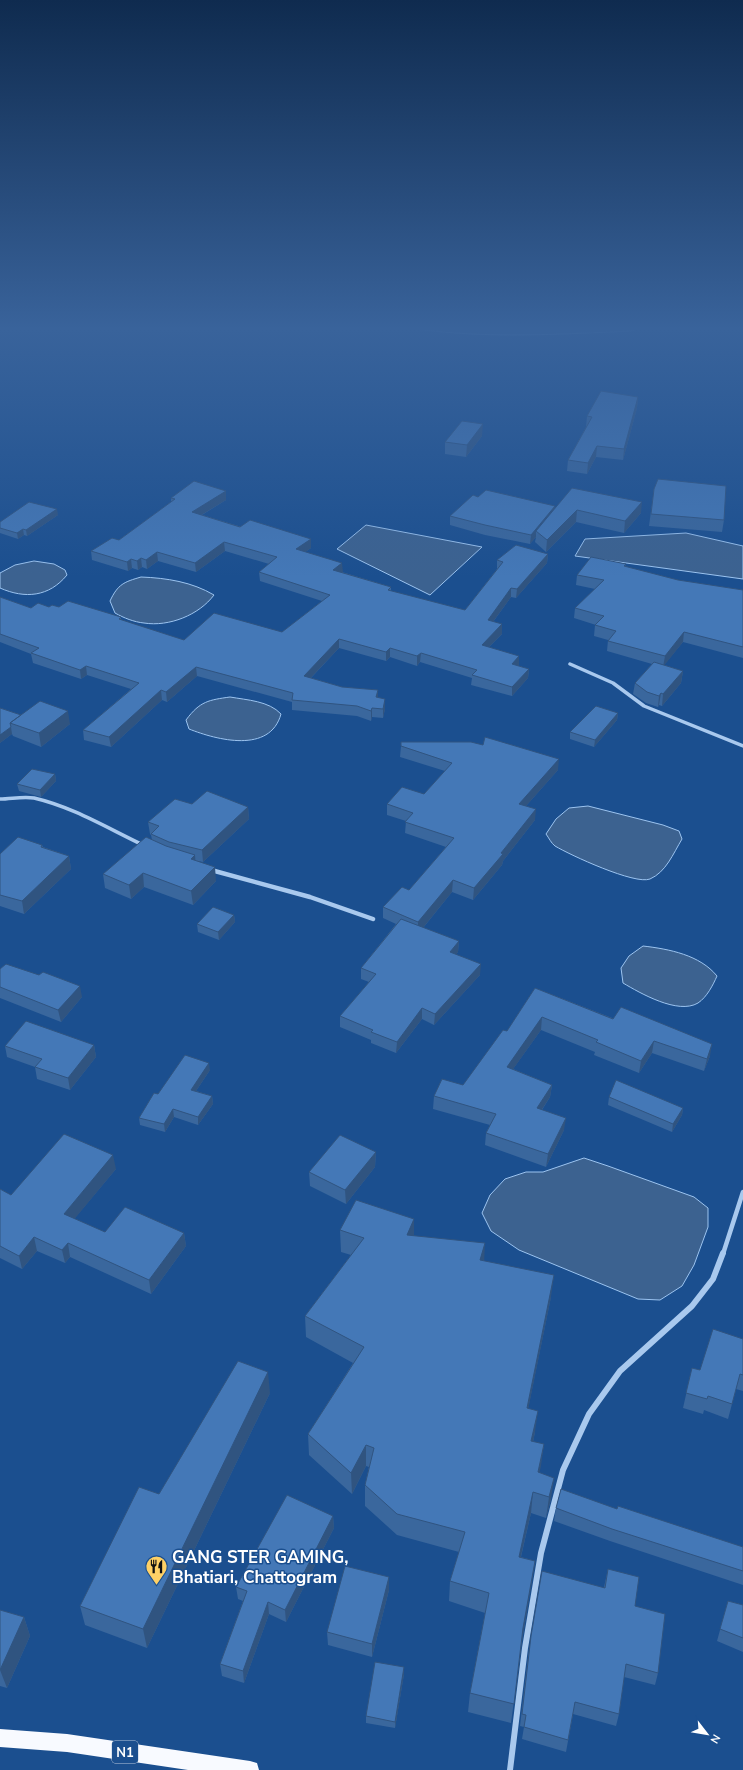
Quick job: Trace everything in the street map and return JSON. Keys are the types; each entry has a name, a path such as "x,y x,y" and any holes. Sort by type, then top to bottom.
{"highway":[{"name":"N1","path":"0,1738 67,1744 250,1770"}],"street":[{"path":"570,664 613,683 644,706 743,746"},
{"path":"0,799 32,798 71,809 104,827 147,847"},
{"path":"205,868 310,897 373,920"},
{"path":"510,1770 526,1648 541,1553 563,1470 589,1414 620,1371 692,1306 713,1279 728,1241 743,1192"}],"water":[{"path":"366,525 482,547 430,595 337,549"},
{"path":"686,533 743,546 743,579 575,556 585,539"},
{"path":"34,561 54,564 65,570 67,575 52,588 36,594 18,594 0,588 0,573 15,565"},
{"path":"141,577 160,578 188,584 214,595 208,602 192,614 183,618 154,624 137,622 115,613 110,601 122,584"},
{"path":"230,697 257,702 270,706 276,710 281,714 275,727 266,735 241,741 214,737 189,729 186,720 201,705 205,702"},
{"path":"588,806 663,825 679,831 682,839 665,867 656,876 650,879 642,880 617,874 574,856 555,846 546,834 556,819 569,808"},
{"path":"643,946 673,951 702,963 717,976 712,987 698,1003 690,1006 680,1006 670,1005 649,997 623,983 621,968 629,956"},
{"path":"584,1158 694,1197 708,1208 708,1227 694,1265 682,1286 660,1300 638,1299 519,1250 491,1231 482,1213 490,1195 505,1179 526,1172 543,1172"}],"building":[{"path":"589,412 634,412 624,449 597,446 588,463 568,460 592,417 587,416"},
{"path":"462,421 483,424 467,445 445,442"},
{"path":"658,479 726,486 724,520 651,514 654,489"},
{"path":"194,481 226,491 192,512 240,527 250,520 311,539 296,549 342,563 333,570 391,587 388,590 465,610 503,562 497,560 516,545 548,554 517,589 511,588 488,620 502,624 482,645 519,656 512,664 529,669 512,687 472,675 477,670 421,653 417,656 390,648 386,652 339,639 304,676 342,687 378,690 376,697 385,699 383,709 372,708 371,711 357,706 292,700 293,693 196,667 166,692 161,690 109,737 83,730 139,683 86,666 80,670 31,653 39,648 0,634 0,597 31,608 38,603 49,607 52,605 59,607 68,601 121,617 119,619 184,640 214,613 282,632 330,595 259,572 277,557 224,542 195,563 157,552 146,560 141,558 137,561 131,559 127,562 91,551 112,538 119,540 175,499 171,498"},
{"path":"572,488 642,502 625,521 577,510 547,540 536,531"},
{"path":"486,490 555,506 531,535 450,516 473,495 478,497"},
{"path":"29,502 57,509 26,530 23,529 17,533 0,528 0,522"},
{"path":"591,557 626,564 624,566 678,580 743,590 743,647 684,632 665,656 608,641 616,631 595,625 604,616 575,608 604,580 577,575"},
{"path":"654,662 683,671 663,694 661,693 659,696 647,692 635,683"},
{"path":"40,701 68,711 39,733 10,723"},
{"path":"596,706 618,713 595,740 570,732"},
{"path":"0,708 21,715 10,723 11,727 0,735"},
{"path":"485,737 559,759 519,804 536,809 501,853 503,854 474,888 453,880 418,922 383,907 402,887 409,890 454,838 405,822 413,813 387,804 402,787 424,794 452,763 401,746 401,742 471,742 483,745"},
{"path":"32,769 55,774 40,790 17,784"},
{"path":"207,791 248,807 202,850 169,842 151,834 159,826 148,822 175,799 192,804"},
{"path":"18,837 42,845 41,847 69,856 22,901 0,895 0,854"},
{"path":"146,837 166,846 195,855 191,859 215,867 191,891 143,873 129,885 103,874"},
{"path":"213,907 234,915 218,932 197,924"},
{"path":"401,919 459,941 450,952 481,964 435,1014 422,1008 397,1042 371,1032 373,1030 340,1016 376,974 361,968"},
{"path":"6,964 39,975 43,972 80,986 58,1010 0,987 0,969"},
{"path":"535,988 613,1019 621,1007 712,1044 707,1059 654,1041 641,1061 596,1042 598,1040 542,1017 507,1067 552,1085 537,1108 566,1118 548,1154 486,1133 496,1114 434,1096 442,1079 463,1085 503,1030 507,1031"},
{"path":"26,1021 94,1045 68,1078 35,1067 42,1059 5,1046"},
{"path":"185,1055 209,1063 191,1090 212,1096 198,1117 173,1109 164,1124 139,1118 154,1093 158,1094"},
{"path":"616,1080 683,1108 673,1124 609,1097"},
{"path":"64,1134 113,1155 64,1214 105,1232 125,1207 184,1233 149,1280 68,1243 62,1250 34,1237 19,1256 0,1246 0,1189 11,1195"},
{"path":"340,1135 376,1152 345,1190 309,1172"},
{"path":"356,1200 414,1219 407,1235 485,1243 480,1260 554,1275 527,1408 538,1411 531,1441 544,1444 538,1472 554,1478 549,1497 533,1492 519,1557 535,1561 523,1628 514,1704 470,1693 489,1593 450,1581 465,1532 397,1514 365,1485 374,1448 366,1445 351,1473 308,1434 364,1347 305,1316 364,1238 340,1230"},
{"path":"713,1329 743,1339 743,1375 740,1374 732,1404 708,1396 707,1399 686,1393 692,1368 700,1370"},
{"path":"238,1361 268,1372 143,1629 80,1606 139,1487 159,1494"},
{"path":"561,1489 617,1509 618,1506 743,1547 743,1571 612,1529 556,1508"},
{"path":"287,1495 333,1516 285,1610 268,1602 243,1671 220,1664 247,1591 236,1587"},
{"path":"345,1566 389,1577 372,1644 327,1632"},
{"path":"608,1569 639,1577 635,1606 665,1614 658,1673 626,1664 619,1714 575,1702 568,1740 524,1727 526,1715 522,1714 531,1636 542,1571 605,1588"},
{"path":"728,1601 743,1605 743,1638 720,1629"},
{"path":"0,1610 24,1617 0,1670"},
{"path":"375,1662 404,1667 395,1722 366,1716"}],"place":[{"name":"GANG STER GAMING, Bhatiari, Chattogram","path":"156,1586"}]}
